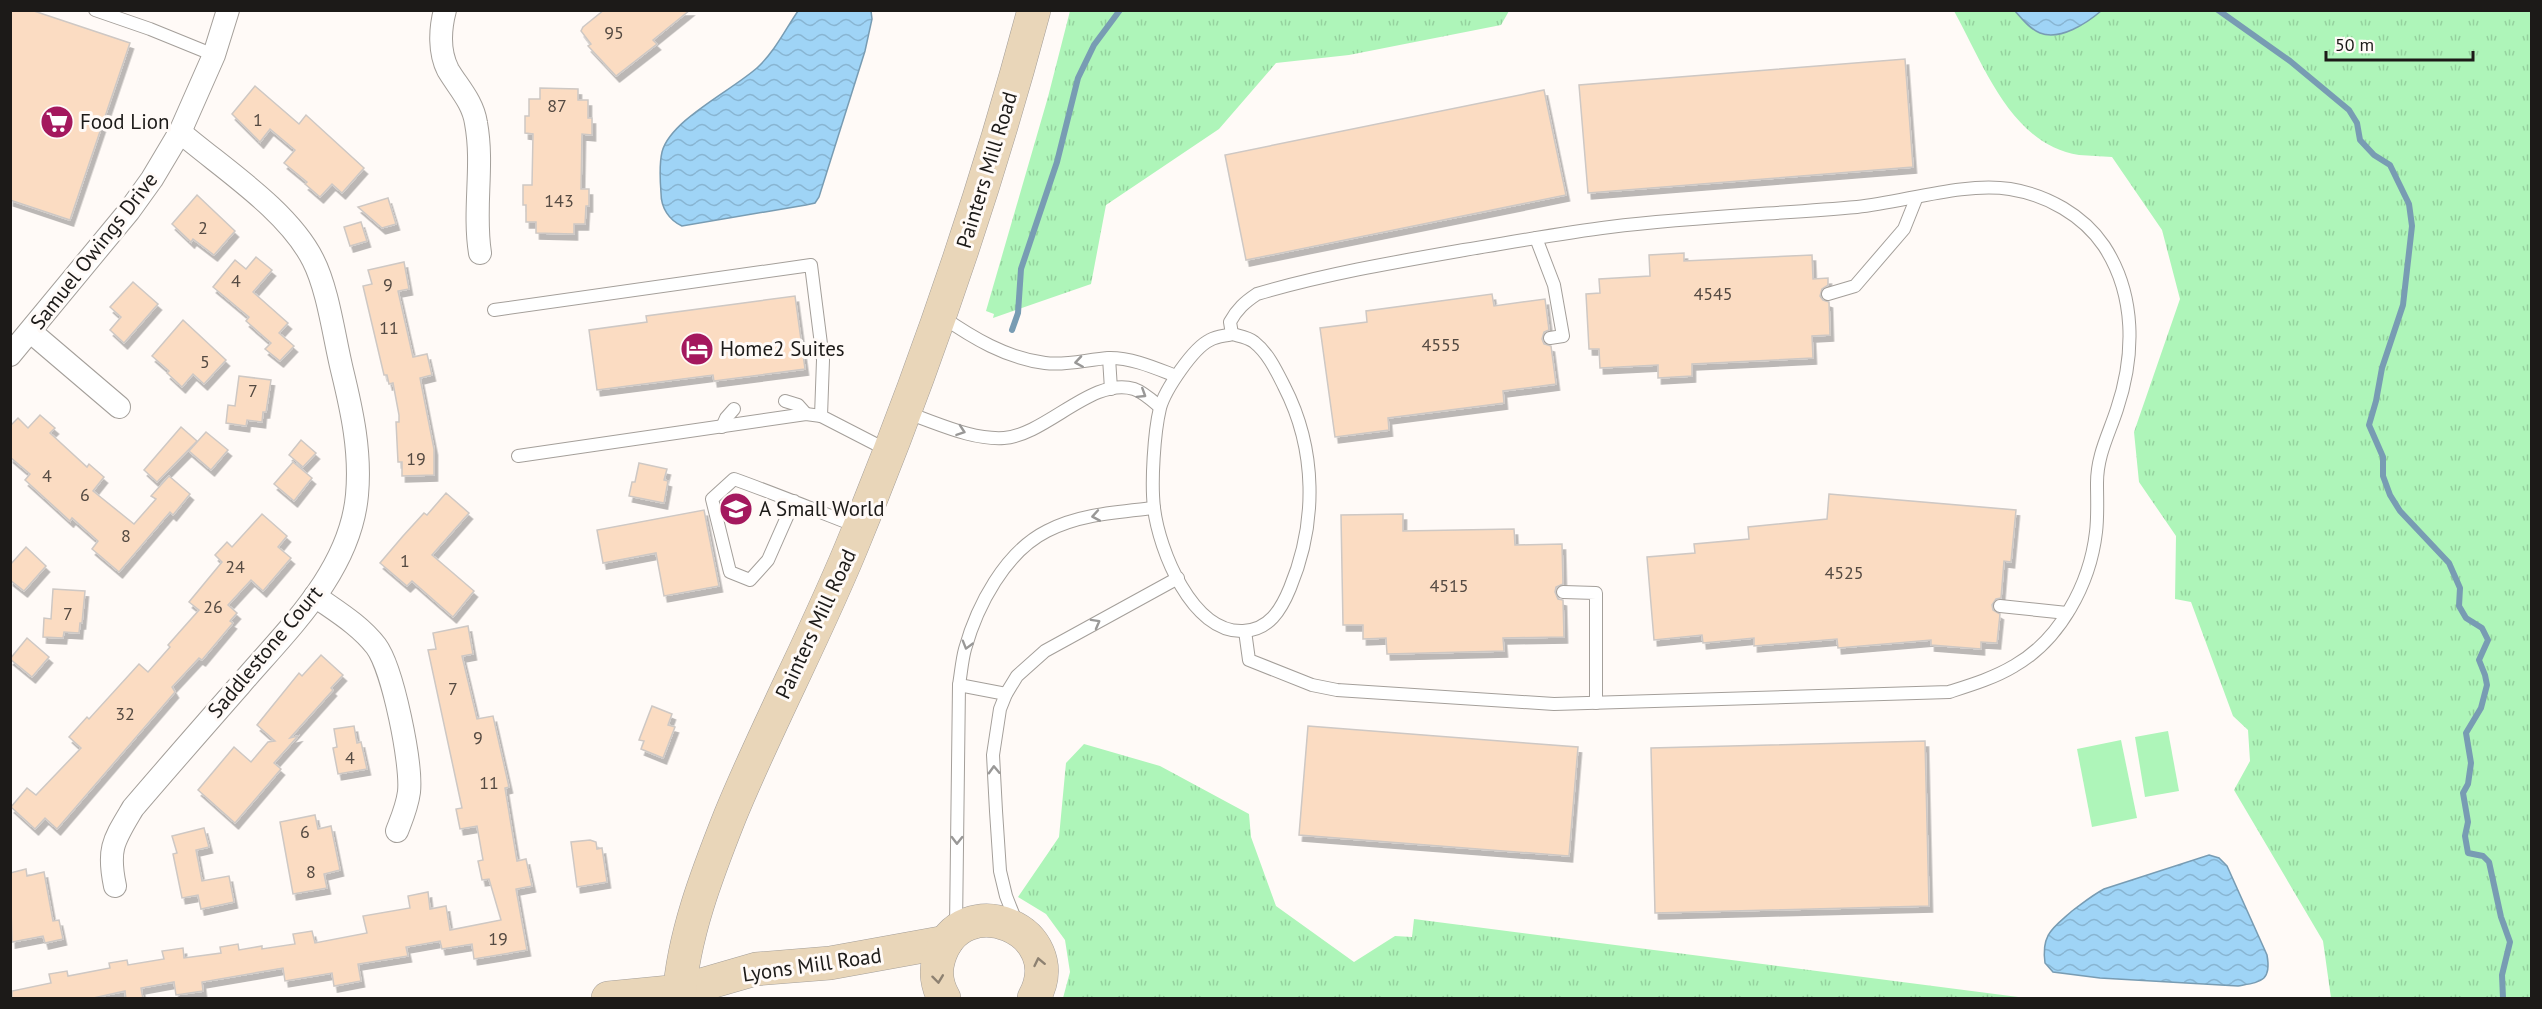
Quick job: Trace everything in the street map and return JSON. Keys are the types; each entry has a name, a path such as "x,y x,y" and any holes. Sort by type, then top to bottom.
{"main road":[{"name":"Painters Mill Road","path":"686,996 694,914 718,847 771,720 816,629 906,413 941,316 1010,101 1034,10"},
{"name":"Lyons Mill Road","path":"608,999 686,996 756,969 830,963 951,937 975,922 998,921 1020,930"},
{"path":"1020,930 1034,946 1041,963 1040,983 1034,999"},
{"path":"944,999 936,974 941,951 951,937"}],"street":[{"name":"Samuel Owings Drive","path":"10,355 153,179 180,132 214,55 228,10"},
{"path":"445,10 441,30 443,54 448,68 468,98 476,120 480,176 476,230 480,253"},
{"name":"Saddlestone Court","path":"115,886 111,864 112,848 133,808 315,596 340,555 351,527 357,496 358,458 353,417 314,262 299,237 276,212 180,132"},
{"path":"31,332 119,407"},
{"path":"315,596 361,630 376,646 385,664 410,770 406,810 397,831"}],"lane":[{"path":"95,10 214,55"},
{"path":"1232,334 1230,322 1244,302 1257,294 1398,261 1612,227 1861,207 1957,190 1985,188 2009,189 2057,204 2080,220 2102,243 2124,287 2130,338 2120,399 2098,463 2098,512 2091,558 2081,588 2067,613 2036,651 2015,665 1974,684 1949,692 1554,704 1329,688 1312,685 1249,660 1245,631"},
{"path":"1828,294 1854,286 1904,229 1916,199"},
{"path":"1536,238 1554,285 1563,336 1550,338"},
{"path":"494,310 812,265 823,360 821,416"},
{"path":"941,316 974,338 1022,358 1066,364 1109,358 1146,364 1176,376"},
{"path":"1232,334 1252,340 1268,357 1280,376 1292,401 1302,431 1310,478 1304,547 1286,598 1274,618 1259,629 1245,631 1233,631 1214,624 1189,598 1165,547 1154,508 1155,462 1161,407 1176,376 1195,351 1210,339 1232,334"},
{"path":"1109,358 1111,389"},
{"path":"906,413 980,438 1005,438 1024,433 1093,395 1111,389 1134,389 1161,407"},
{"path":"785,401 798,405 806,414"},
{"path":"722,427 734,408"},
{"path":"518,456 806,414 821,416 891,452"},
{"path":"794,501 768,560 750,580 730,572 712,499 734,479 794,501 860,527"},
{"path":"951,937 959,685 965,650 975,621 1002,571 1023,548 1046,531 1094,515 1154,508"},
{"path":"1020,930 1006,896 1000,871 996,811 993,755 1000,709 1006,694 1017,676 1045,651 1178,578"},
{"path":"1563,592 1596,593 1596,703"},
{"path":"2000,606 2067,613"},
{"path":"959,685 1006,694"}],"green space":[{"path":"1070,10 1509,11 1501,25 1349,55 1276,63 1219,129 1106,205 1091,284 993,318 994,314 986,311 1048,97"},
{"path":"1954,11 2531,11 2531,998 2331,998 2323,941 2234,790 2250,761 2248,730 2233,716 2191,602 2175,599 2176,536 2139,482 2134,432 2180,299 2162,230 2112,157 2079,155 2055,148 2035,136 2017,119 1988,77"},
{"path":"2168,731 2179,791 2145,797 2135,737"},
{"path":"2121,740 2137,818 2092,827 2077,749"},
{"path":"1084,744 1160,766 1249,814 1251,837 1276,906 1354,962 1395,936 1412,937 1414,919 2026,998 1063,998 1070,972 1065,940 1046,914 1018,897 1059,837 1066,763"}],"water":[{"path":"798,11 871,11 872,19 865,51 819,197 815,203 806,205 682,226 673,220 662,204 660,162 667,140 689,117 758,67 775,47"},
{"path":"2015,11 2101,11 2073,30 2048,35 2026,24"},
{"path":"2209,855 2219,858 2227,866 2267,955 2268,971 2263,979 2238,986 2100,978 2053,972 2045,963 2045,945 2050,932 2072,911 2095,894 2104,889"}],"building":[{"name":"Food Lion","path":"10,10 31,10 130,43 70,220 10,200"},
{"path":"604,10 690,10 653,40 657,44 616,76 588,46 591,44 581,31"},
{"path":"1905,59 1913,167 1588,193 1579,85"},
{"path":"255,86 299,124 306,115 364,168 342,193 332,184 320,197 305,184 307,182 284,163 295,150 270,129 260,142 232,114"},
{"path":"540,88 578,89 578,100 588,100 588,118 592,118 592,135 582,134 581,189 589,189 589,206 586,206 585,224 574,224 574,234 536,233 536,222 526,222 523,185 532,185 533,134 525,133 525,116 529,116 529,99 540,99"},
{"path":"1544,90 1566,195 1246,260 1225,155"},
{"path":"197,195 235,231 214,255 193,239 191,242 172,224"},
{"path":"388,198 396,224 382,228 358,207"},
{"path":"361,222 367,241 350,246 344,227"},
{"path":"1684,253 1684,261 1812,255 1813,279 1828,278 1828,285 1822,289 1820,296 1829,302 1830,335 1812,336 1813,358 1692,364 1692,376 1658,378 1658,365 1600,368 1599,349 1589,349 1586,294 1600,293 1599,279 1650,276 1649,255"},
{"path":"256,257 272,270 253,292 288,323 279,333 294,346 280,361 265,349 271,343 246,321 249,317 213,287 235,260 246,269"},
{"path":"404,262 409,289 398,291 413,357 427,354 432,375 420,378 434,449 434,475 402,476 402,462 398,462 396,422 399,422 399,415 393,383 389,384 387,375 384,375 363,286 372,284 368,270"},
{"path":"133,282 158,304 124,343 110,330 121,317 110,307"},
{"path":"1492,294 1494,306 1545,299 1549,330 1544,332 1542,339 1544,344 1551,346 1556,384 1503,391 1504,403 1388,418 1389,430 1335,437 1320,328 1367,322 1366,311"},
{"name":"Home2 Suites","path":"795,296 805,369 714,381 713,375 597,390 589,330 647,322 646,316"},
{"path":"183,320 226,360 204,384 193,374 182,387 152,356"},
{"path":"239,376 271,380 266,412 263,412 262,422 247,420 246,426 226,423 228,405 235,406"},
{"path":"40,415 55,428 50,433 87,467 89,464 104,477 93,491 134,524 156,499 151,496 169,476 190,494 173,515 170,512 119,572 92,549 98,541 72,518 70,521 25,480 30,474 10,457 10,426 18,418 28,428"},
{"path":"181,427 197,441 157,482 144,470"},
{"path":"206,432 228,450 211,470 189,451"},
{"path":"301,440 316,453 303,467 289,455"},
{"path":"293,462 312,478 294,501 274,484"},
{"path":"639,463 667,469 664,480 668,481 664,503 629,496"},
{"path":"446,493 469,513 432,555 474,591 453,617 412,581 407,586 380,563 424,513 427,515"},
{"path":"1829,494 2016,510 2011,562 2004,561 2001,598 1996,599 1992,605 1993,610 2000,614 1997,643 1981,642 1981,649 1931,645 1931,640 1838,648 1837,639 1754,646 1754,638 1703,643 1702,635 1654,640 1647,557 1695,553 1694,544 1749,539 1748,527 1827,519"},
{"path":"704,510 719,586 664,596 656,553 603,563 597,530"},
{"path":"262,514 287,536 278,547 291,558 263,591 251,580 228,605 237,613 230,621 233,623 202,660 199,658 172,687 175,692 57,829 45,818 35,829 11,807 27,788 36,795 81,748 69,737 87,717 89,719 139,664 148,672 170,647 168,645 199,610 189,602 222,562 215,555 227,542 232,547"},
{"path":"1403,514 1403,531 1514,529 1515,545 1562,544 1563,584 1556,587 1555,592 1558,599 1563,600 1564,637 1503,638 1504,651 1387,654 1386,638 1363,639 1363,625 1343,625 1341,515"},
{"path":"26,547 46,566 24,591 10,580 10,565"},
{"path":"53,589 85,591 79,633 64,632 63,638 43,637 44,618 51,619"},
{"path":"468,626 473,654 462,656 477,719 493,716 509,787 505,788 517,861 526,859 532,886 516,889 527,950 474,959 472,944 442,949 440,941 406,947 408,956 358,964 361,981 334,986 332,973 285,981 283,968 202,982 203,991 176,995 174,982 141,988 143,999 126,999 125,991 89,999 12,999 12,991 51,983 49,974 67,971 68,976 110,968 109,963 127,960 128,965 164,959 162,951 183,948 184,958 221,953 220,947 238,944 239,950 295,944 293,934 312,931 315,943 367,933 363,916 410,908 408,896 428,892 430,909 446,906 450,930 501,920 489,879 482,880 478,861 483,860 477,826 460,829 456,809 462,808 428,650 436,649 433,633"},
{"path":"27,638 49,657 32,677 10,659"},
{"path":"321,655 343,675 331,688 333,690 290,738 298,736 274,763 281,769 235,823 198,790 234,747 251,762 268,742 275,741 257,725 299,673 302,676"},
{"path":"652,706 672,714 668,725 675,727 663,758 641,749 644,741 639,740"},
{"path":"354,726 357,743 361,742 367,769 338,774 333,748 337,747 334,729"},
{"path":"1308,726 1578,747 1569,856 1299,835"},
{"path":"1925,741 1929,906 1655,913 1651,748"},
{"path":"315,815 318,829 331,826 340,870 324,874 327,888 293,894 280,822"},
{"path":"204,828 209,847 196,850 202,881 229,876 234,902 201,909 198,895 182,898 173,854 177,853 172,836"},
{"path":"590,840 596,842 597,849 602,848 607,882 577,887 571,842"},
{"path":"26,869 27,876 44,872 53,921 59,920 63,939 45,943 43,936 12,942 10,873"}],"waterway":[{"path":"1012,330 1018,313 1021,269 1057,162 1078,78 1094,45 1120,10"},
{"path":"2218,10 2290,61 2349,110 2357,123 2360,140 2374,155 2390,165 2409,204 2412,226 2403,305 2382,368 2369,425 2383,457 2383,476 2390,495 2400,511 2449,563 2460,588 2459,606 2466,618 2482,628 2488,640 2479,660 2487,685 2481,708 2466,733 2471,763 2468,784 2463,793 2468,822 2465,836 2468,853 2483,856 2489,862 2501,917 2510,942 2502,975 2503,998"}],"place":[{"name":"Food Lion","path":"57,122"},
{"name":"Home2 Suites","path":"697,349"},
{"name":"A Small World","path":"736,509"}]}
